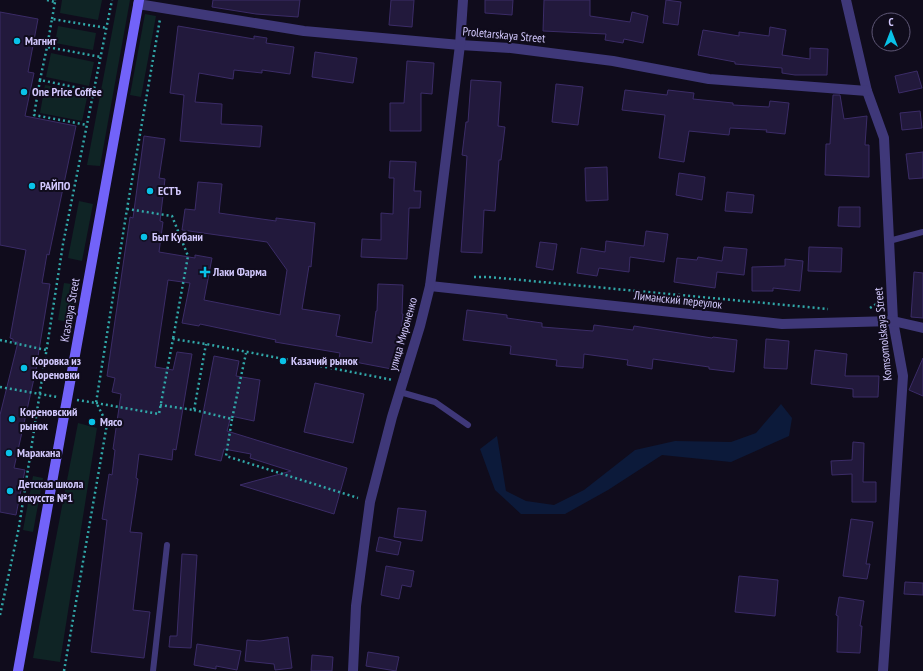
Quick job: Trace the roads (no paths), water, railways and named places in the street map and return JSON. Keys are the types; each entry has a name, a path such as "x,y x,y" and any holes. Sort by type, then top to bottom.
{"main road":[{"name":"Krasnaya Street","path":"18,671 138,2"}],"street":[{"name":"улица Мироненко","path":"353,671 356,606 370,502 392,417 420,326 430,286 460,45 463,0"},
{"name":"Komsomolskaya Street","path":"846,0 867,91 884,138 891,296 893,321 903,376 883,671"},
{"name":"Proletarskaya Street","path":"138,2 162,8 304,31 510,48 614,61 709,79 867,91"},
{"name":"Лиманский переулок","path":"430,286 782,324 893,321 923,328"}],"lane":[{"path":"889,241 923,232"},
{"path":"400,392 436,402 468,425"},
{"path":"153,671 167,545"}],"water":[{"path":"781,404 792,418 789,436 731,462 662,455 608,490 565,514 521,514 495,490 480,449 497,436 506,491 526,501 554,505 584,490 635,450 675,441 731,442 756,433"}],"place":[{"name":"Магнит","path":"17,41"},
{"name":"One Price Coffee","path":"24,92"},
{"name":"РАЙПО","path":"32,186"},
{"name":"ЕСТЪ","path":"150,191"},
{"name":"Быт Кубани","path":"144,237"},
{"name":"Лаки Фарма","path":"205,272"},
{"name":"Казачий рынок","path":"283,361"},
{"name":"Коровка из Кореновки","path":"24,368"},
{"name":"Кореновский рынок","path":"12,419"},
{"name":"Мясо","path":"92,422"},
{"name":"Маракана","path":"9,453"},
{"name":"Детская школа искусств №1","path":"10,491"}]}
